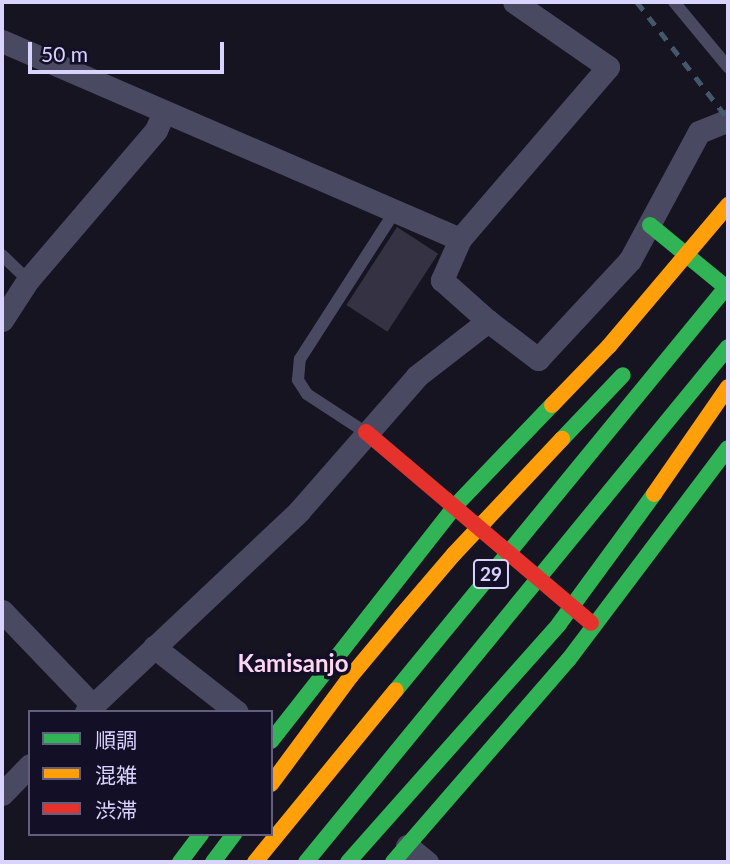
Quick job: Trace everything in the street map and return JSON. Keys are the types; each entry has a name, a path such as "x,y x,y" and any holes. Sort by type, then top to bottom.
{"main road":[{"path":"273,738 456,506 609,346 728,205"},
{"path":"650,225 728,287"},
{"path":"700,292 728,262"},
{"name":"29","path":"255,862 728,287"},
{"name":"29","path":"306,862 728,346"},
{"path":"273,781 351,676 454,554 635,362"},
{"path":"348,862 501,693 559,624 608,560 728,387"},
{"path":"366,432 595,627"},
{"path":"400,854 595,627 728,448"},
{"path":"180,862 200,836"},
{"path":"213,862 232,836"}],"street":[{"path":"514,2 608,67 460,239 442,280 488,321 538,359 630,260 699,132 728,120"},
{"path":"2,41 460,239"},
{"path":"2,320 28,280 156,130 164,112"},
{"path":"2,611 89,709 299,511 417,376 488,321"},
{"path":"154,647 234,710"},
{"path":"3,790 28,767"},
{"path":"400,854 427,862"}],"lane":[{"path":"674,2 728,67"},
{"path":"366,432 307,394 298,380 300,359 395,211"},
{"path":"2,255 28,280"}],"building":[{"path":"397,227 438,254 387,332 346,305"}],"railway":[{"path":"637,2 728,119"}],"traffic: fast":[{"path":"650,225 728,289"},
{"path":"396,690 728,285"},
{"path":"306,862 728,347"},
{"path":"562,439 623,375"},
{"path":"273,738 455,506 552,405"},
{"path":"393,862 569,659 728,448"},
{"path":"348,862 559,624 654,494"},
{"path":"180,862 200,836"},
{"path":"213,862 232,836"}],"traffic: slow":[{"path":"552,405 609,346 728,205"},
{"path":"654,494 728,387"},
{"path":"273,781 351,676 401,616 454,554 562,439"},
{"path":"255,862 396,690"}],"traffic: jam":[{"path":"366,432 591,623"}],"district":[{"name":"Kamisanjo","path":"293,663"}]}
